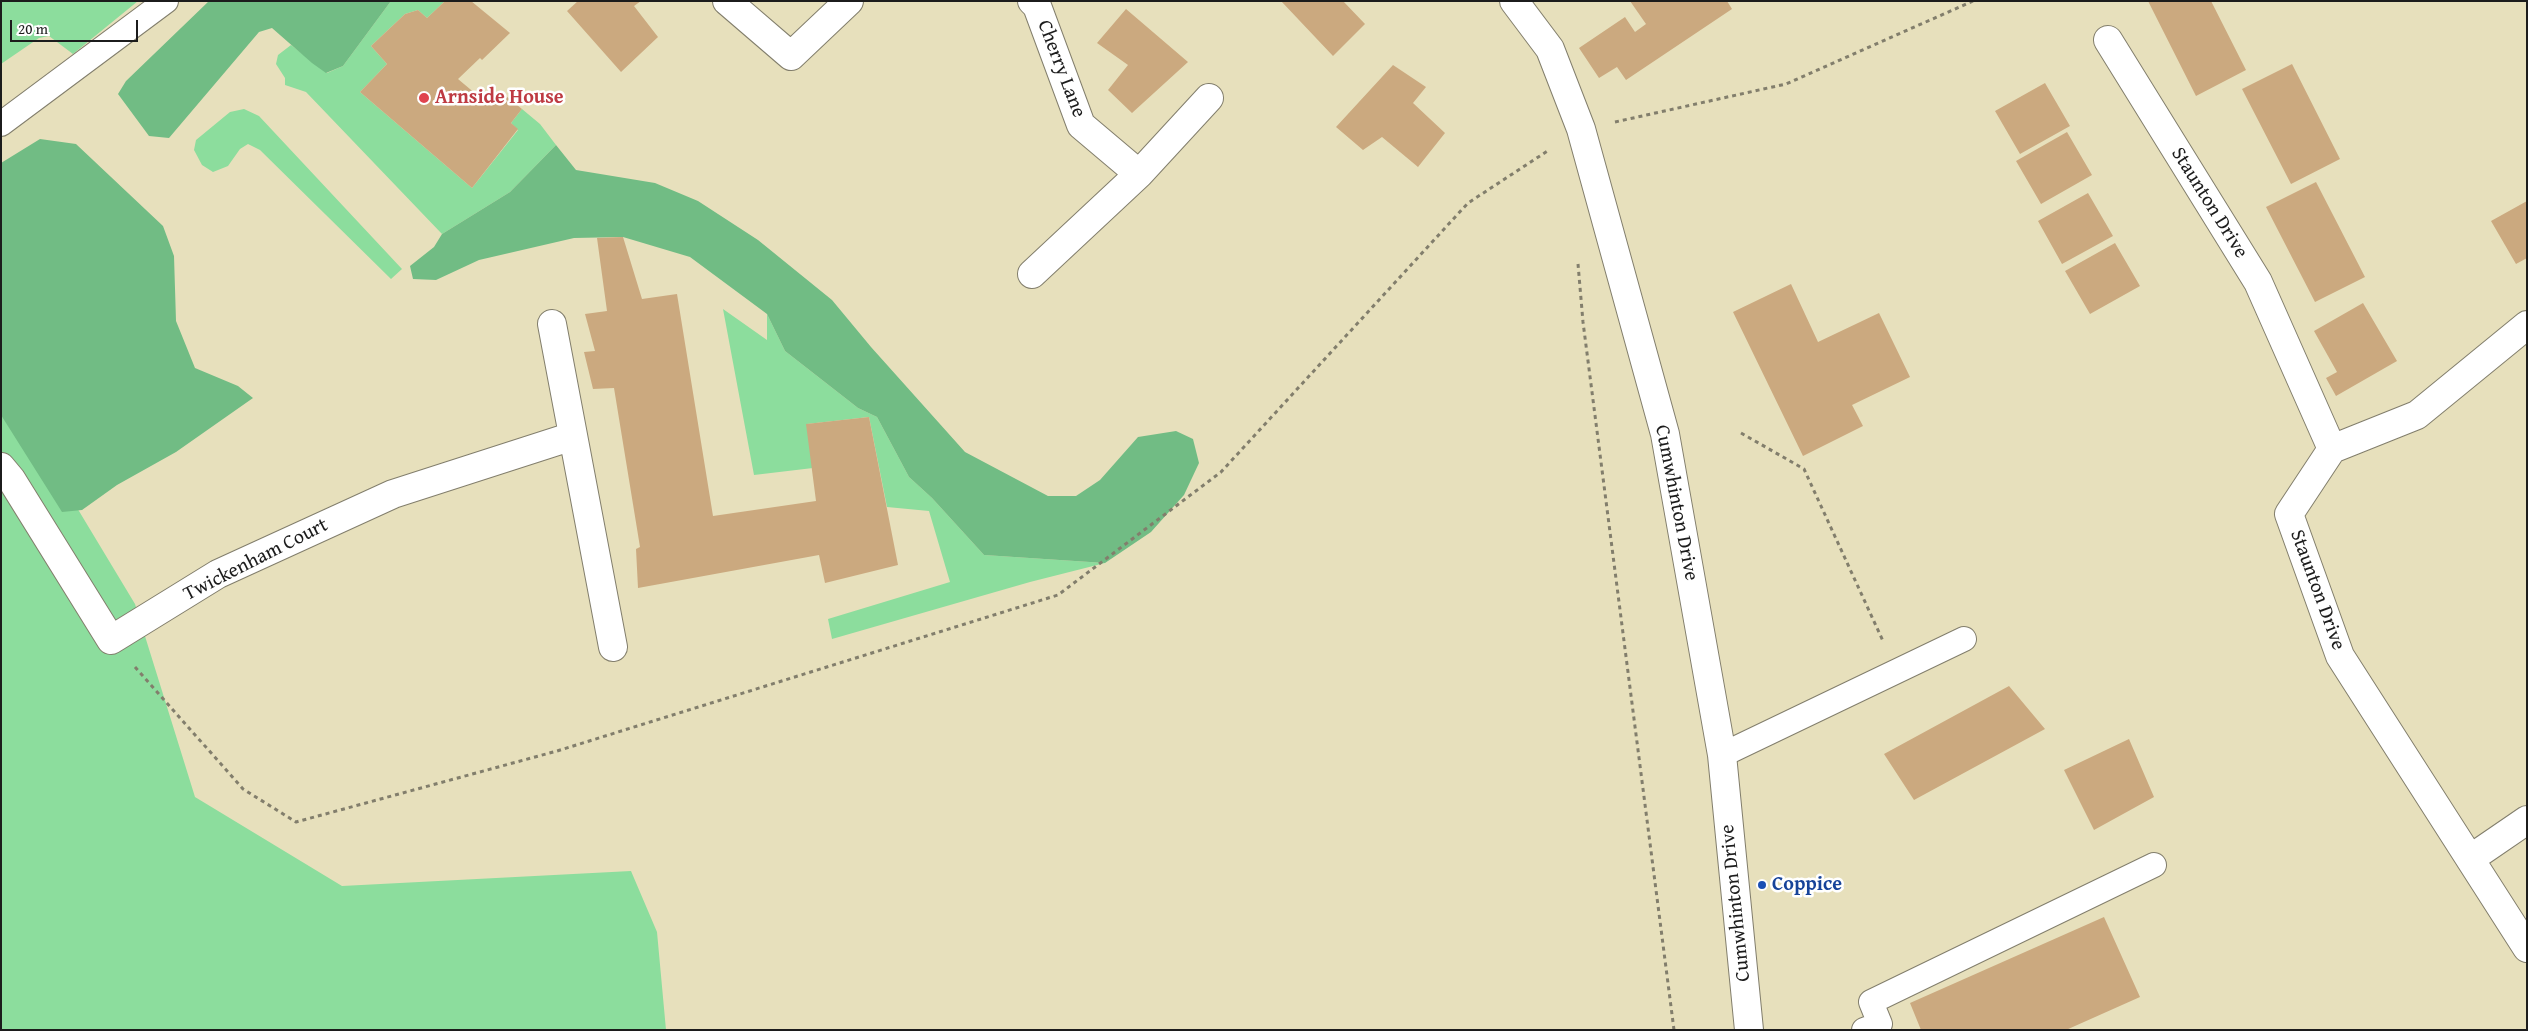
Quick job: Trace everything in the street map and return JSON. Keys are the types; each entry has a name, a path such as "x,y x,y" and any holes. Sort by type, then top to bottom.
{"street":[{"path":"727,1 791,56 849,1"},
{"name":"Cherry Lane","path":"1032,1 1037,6 1081,126 1139,174"},
{"name":"Cumwhinton Drive","path":"1514,1 1550,49 1582,129 1665,434 1722,755 1749,1030"},
{"name":"Staunton Drive","path":"2108,40 2258,282 2332,449 2289,514 2340,656 2527,948"},
{"path":"1032,274 1139,174 1209,98"},
{"path":"552,324 613,647"},
{"path":"2332,449 2417,416 2527,325"},
{"name":"Twickenham Court","path":"111,640 218,574 393,494 573,436"},
{"path":"1,466 12,478 111,640"},
{"path":"2470,859 2527,820"}],"lane":[{"path":"1,124 166,1"},
{"path":"1722,755 1964,639"},
{"path":"1864,1030 1880,1024 1871,1002 2154,866"}],"path":[{"path":"111,640 243,789 296,822 557,751 1058,595 1220,472 1468,203 1582,129 1786,84 1973,1"},
{"path":"1578,262 1583,322 1674,1030"},
{"path":"1741,433 1804,469 1897,671"}],"green space":[{"path":"1,1 138,1 73,54 49,36 39,38 1,64"},
{"path":"209,1 391,1 343,66 326,73 272,28 259,32 169,138 149,136 118,94 126,81"},
{"path":"391,1 445,1 427,18 418,10 405,14 371,46 387,64 360,92 472,188 518,130 511,123 522,109 540,124 556,145 510,192 442,234 306,92 285,85 285,78 276,64 278,55 291,45 327,73 343,66"},
{"path":"244,109 259,116 402,269 391,279 260,150 248,144 240,149 228,166 213,172 202,165 194,150 196,140 230,112"},
{"path":"40,139 76,144 163,226 174,256 176,321 195,368 238,386 253,398 176,452 117,485 82,510 62,512 1,415 1,163"},
{"path":"556,145 576,170 655,183 698,201 758,240 832,300 871,347 965,452 1048,496 1076,496 1100,480 1138,437 1176,431 1193,439 1199,463 1184,495 1151,532 1105,563 984,555 932,498 909,477 877,417 858,408 785,351 767,314 690,257 623,237 574,238 479,260 436,280 413,279 410,266 434,247 442,234 510,192"},
{"path":"723,309 767,340 767,314 785,351 858,408 877,417 909,477 932,498 984,555 1105,563 1030,582 832,639 828,619 950,582 929,511 887,507 869,417 807,424 813,468 754,475"},
{"path":"1,410 41,448 135,604 195,797 342,886 631,871 657,932 666,1030 1,1030"}],"building":[{"name":"Arnside House","path":"445,1 471,1 510,33 482,60 480,58 458,79 489,105 501,92 522,109 511,123 518,129 472,188 360,92 387,64 371,46 405,14 418,10 427,18"},
{"path":"578,1 641,1 634,6 658,37 621,72 567,11"},
{"path":"1281,1 1343,1 1365,24 1333,56"},
{"path":"1630,1 1727,1 1732,9 1626,80 1617,67 1599,78 1579,48 1625,17 1635,32 1646,24"},
{"path":"2148,1 2211,1 2246,70 2196,96"},
{"path":"1126,9 1188,62 1132,113 1108,90 1128,65 1097,43"},
{"path":"2292,64 2340,159 2291,184 2242,89"},
{"path":"1393,65 1426,87 1413,103 1445,133 1418,167 1382,137 1363,150 1336,127"},
{"path":"2045,83 2070,126 2020,154 1995,111"},
{"path":"2067,132 2092,175 2041,204 2016,161"},
{"path":"2316,182 2365,277 2315,302 2266,207"},
{"path":"2088,193 2113,236 2062,264 2038,221"},
{"path":"2527,201 2527,258 2516,264 2491,221"},
{"path":"623,237 642,299 677,294 713,516 816,501 806,424 869,417 898,565 825,583 819,555 638,588 636,549 640,547 614,388 593,389 584,352 595,351 585,314 607,311 597,238"},
{"path":"2115,243 2140,286 2090,314 2065,271"},
{"path":"1791,284 1818,342 1879,313 1910,377 1852,405 1863,426 1803,456 1733,312"},
{"path":"2363,303 2397,361 2336,396 2326,378 2337,372 2314,331"},
{"path":"2009,686 2045,729 1914,800 1884,754"},
{"path":"2129,739 2154,797 2094,830 2064,770"},
{"path":"2104,917 2140,997 2066,1030 1921,1030 1910,1003"}],"place":[{"name":"Arnside House","path":"424,98"},
{"name":"Coppice","path":"1762,885"}]}
